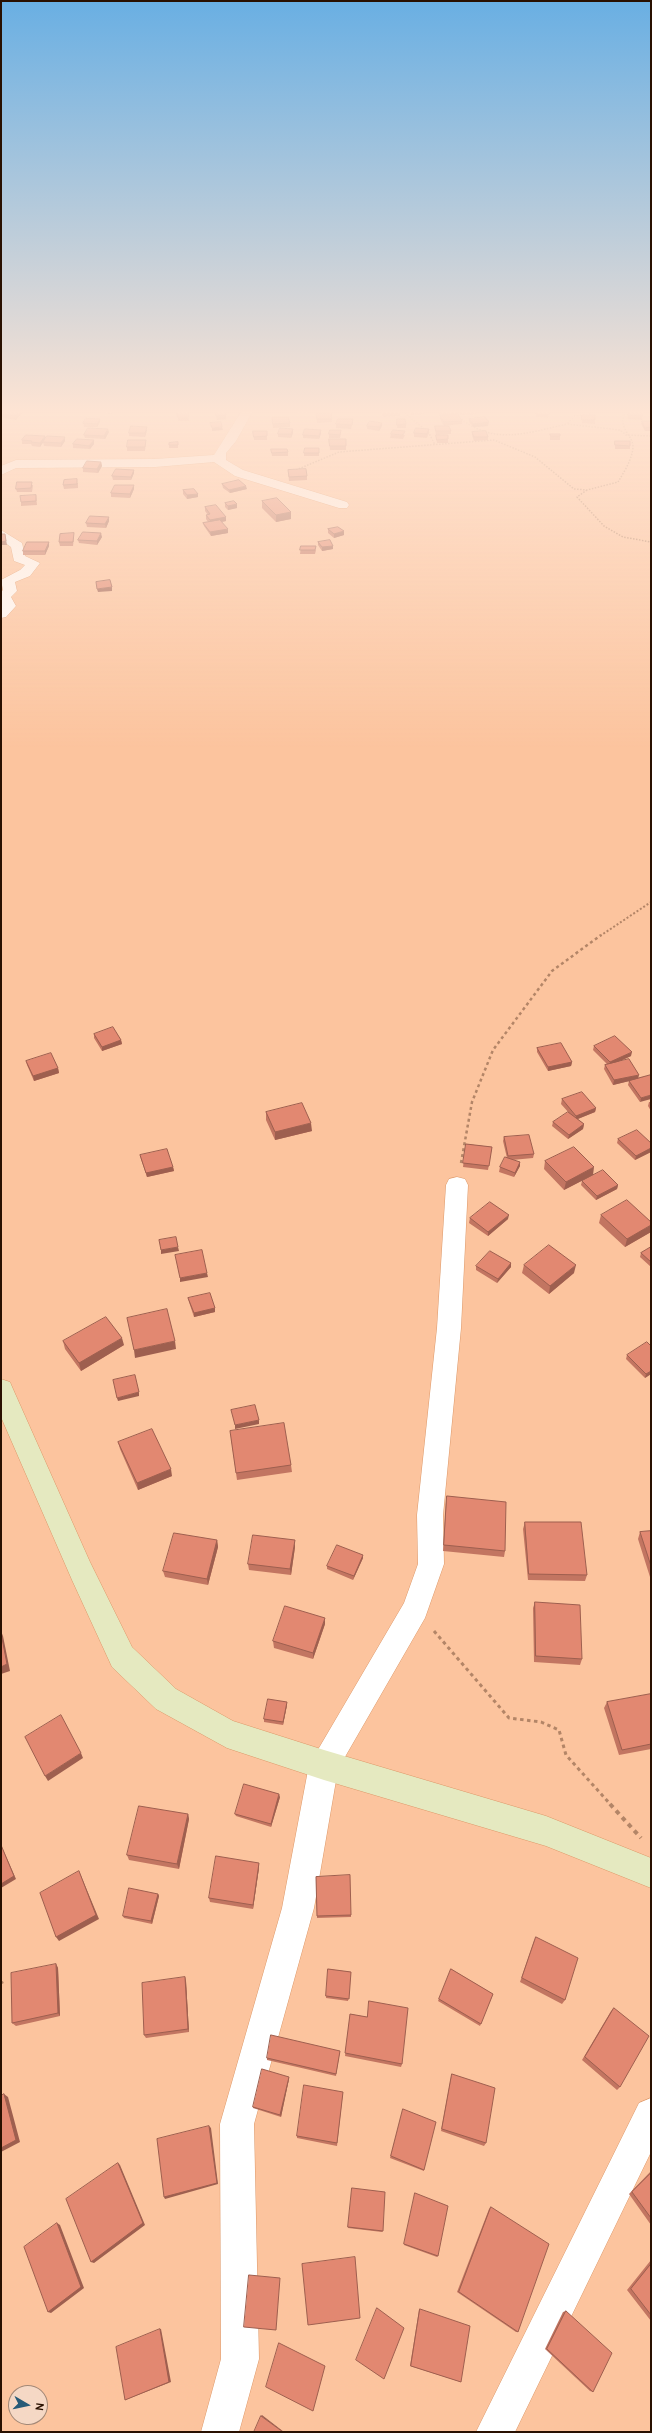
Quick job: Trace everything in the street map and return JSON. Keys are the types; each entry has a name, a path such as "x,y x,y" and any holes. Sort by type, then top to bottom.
{"street":[{"path":"1,534 17,546 19,558 33,563 25,573 8,580 10,591 4,596 9,606 1,614"},
{"path":"220,2432 240,2359 237,2124 298,1908 324,1765 415,1609 431,1564 430,1515 449,1328 457,1185"},
{"path":"1,1389 81,1571 122,1657 166,1699 227,1733 324,1765 546,1830 651,1874"},
{"path":"495,2432 651,2115"}],"path":[{"path":"601,523 623,537 651,542"},
{"path":"457,1185 472,1102 493,1050 552,971 596,938 651,902"},
{"path":"415,1609 509,1718 541,1722 553,1726 559,1730 566,1755 646,1843"}],"building":[{"path":"86,523 106,523 105,524"},
{"path":"203,523 222,523 228,529 210,532"},
{"path":"338,527 344,531 334,534 328,529"},
{"path":"83,532 101,533 97,541 78,540"},
{"path":"74,533 73,542 59,542 60,534"},
{"path":"1,534 5,534 6,541 1,542"},
{"path":"330,540 333,546 322,547 318,542"},
{"path":"27,542 49,542 45,551 23,551"},
{"path":"301,546 316,546 315,550 300,550"},
{"path":"110,580 112,587 97,589 96,582"},
{"path":"113,1027 121,1040 102,1047 94,1034"},
{"path":"615,1036 632,1052 610,1062 594,1046"},
{"path":"561,1043 572,1062 548,1067 537,1048"},
{"path":"51,1053 58,1068 33,1076 26,1061"},
{"path":"629,1059 639,1075 614,1080 605,1065"},
{"path":"651,1075 651,1095 641,1098 629,1081"},
{"path":"582,1092 596,1108 576,1116 562,1099"},
{"path":"302,1103 311,1123 275,1132 266,1112"},
{"path":"568,1112 584,1124 569,1135 553,1122"},
{"path":"637,1130 651,1143 651,1148 636,1156 618,1139"},
{"path":"529,1135 534,1154 508,1156 504,1137"},
{"path":"466,1144 492,1147 489,1166 463,1163"},
{"path":"574,1147 594,1167 566,1182 545,1161"},
{"path":"167,1149 173,1167 146,1173 140,1155"},
{"path":"505,1157 520,1162 515,1173 500,1167"},
{"path":"603,1170 618,1185 597,1196 582,1181"},
{"path":"627,1200 651,1222 651,1225 627,1239 601,1215"},
{"path":"490,1202 509,1215 488,1232 470,1218"},
{"path":"176,1237 178,1247 161,1250 159,1240"},
{"path":"549,1245 576,1265 550,1286 524,1265"},
{"path":"651,1247 651,1262 641,1253"},
{"path":"202,1250 207,1273 180,1278 175,1255"},
{"path":"490,1251 511,1263 498,1279 476,1266"},
{"path":"210,1293 215,1308 194,1313 188,1298"},
{"path":"167,1309 175,1341 134,1350 127,1318"},
{"path":"106,1317 122,1338 79,1363 63,1341"},
{"path":"647,1342 651,1346 651,1371 646,1374 627,1355"},
{"path":"135,1375 139,1392 117,1398 113,1380"},
{"path":"255,1405 259,1420 235,1425 231,1410"},
{"path":"284,1423 291,1465 236,1473 230,1431"},
{"path":"152,1429 171,1469 137,1483 118,1442"},
{"path":"447,1496 506,1502 505,1551 444,1545"},
{"path":"525,1522 581,1522 587,1575 529,1574"},
{"path":"651,1531 651,1566 640,1532"},
{"path":"174,1533 217,1540 207,1579 163,1571"},
{"path":"253,1535 295,1540 290,1569 248,1564"},
{"path":"337,1545 363,1555 354,1576 327,1566"},
{"path":"535,1602 580,1605 582,1659 536,1656"},
{"path":"285,1606 325,1618 313,1653 273,1641"},
{"path":"1,1633 7,1664 1,1667"},
{"path":"651,1694 651,1744 622,1750 607,1702"},
{"path":"268,1699 287,1702 283,1722 264,1719"},
{"path":"61,1715 81,1753 45,1776 25,1737"},
{"path":"244,1784 279,1794 271,1824 235,1814"},
{"path":"139,1806 188,1814 177,1864 127,1855"},
{"path":"1,1845 14,1876 1,1884"},
{"path":"216,1856 259,1863 253,1905 209,1898"},
{"path":"79,1871 96,1915 56,1937 40,1893"},
{"path":"350,1875 351,1915 317,1916 316,1877"},
{"path":"129,1888 158,1894 151,1921 123,1916"},
{"path":"536,1937 578,1958 565,2000 522,1978"},
{"path":"56,1964 58,2013 12,2023 11,1973"},
{"path":"328,1969 351,1972 349,1999 326,1996"},
{"path":"451,1969 493,1994 481,2024 439,1999"},
{"path":"185,1977 188,2029 144,2035 142,1983"},
{"path":"369,2001 408,2008 402,2064 345,2053 350,2014 367,2017"},
{"path":"614,2008 649,2036 620,2087 585,2057"},
{"path":"271,2035 340,2051 336,2074 267,2058"},
{"path":"262,2069 289,2077 280,2115 253,2107"},
{"path":"452,2074 495,2088 486,2143 442,2129"},
{"path":"304,2085 343,2092 337,2143 297,2136"},
{"path":"4,2094 16,2140 1,2148 1,2096"},
{"path":"403,2109 436,2122 424,2170 391,2156"},
{"path":"209,2126 217,2183 164,2197 157,2139"},
{"path":"118,2163 143,2223 91,2262 66,2199"},
{"path":"651,2173 651,2218 632,2192"},
{"path":"352,2188 385,2192 383,2231 348,2227"},
{"path":"415,2193 448,2206 438,2256 404,2244"},
{"path":"491,2207 549,2244 518,2332 459,2292"},
{"path":"57,2223 81,2287 48,2312 24,2247"},
{"path":"355,2257 360,2318 308,2325 302,2264"},
{"path":"651,2264 651,2315 631,2289"},
{"path":"249,2275 280,2278 276,2330 244,2327"},
{"path":"377,2308 404,2328 384,2379 356,2360"},
{"path":"420,2309 470,2326 461,2382 411,2366"},
{"path":"566,2311 612,2353 593,2392 547,2349"},
{"path":"160,2329 169,2382 125,2400 116,2347"},
{"path":"279,2343 325,2366 313,2411 266,2387"},
{"path":"261,2416 283,2432 254,2432"}]}
